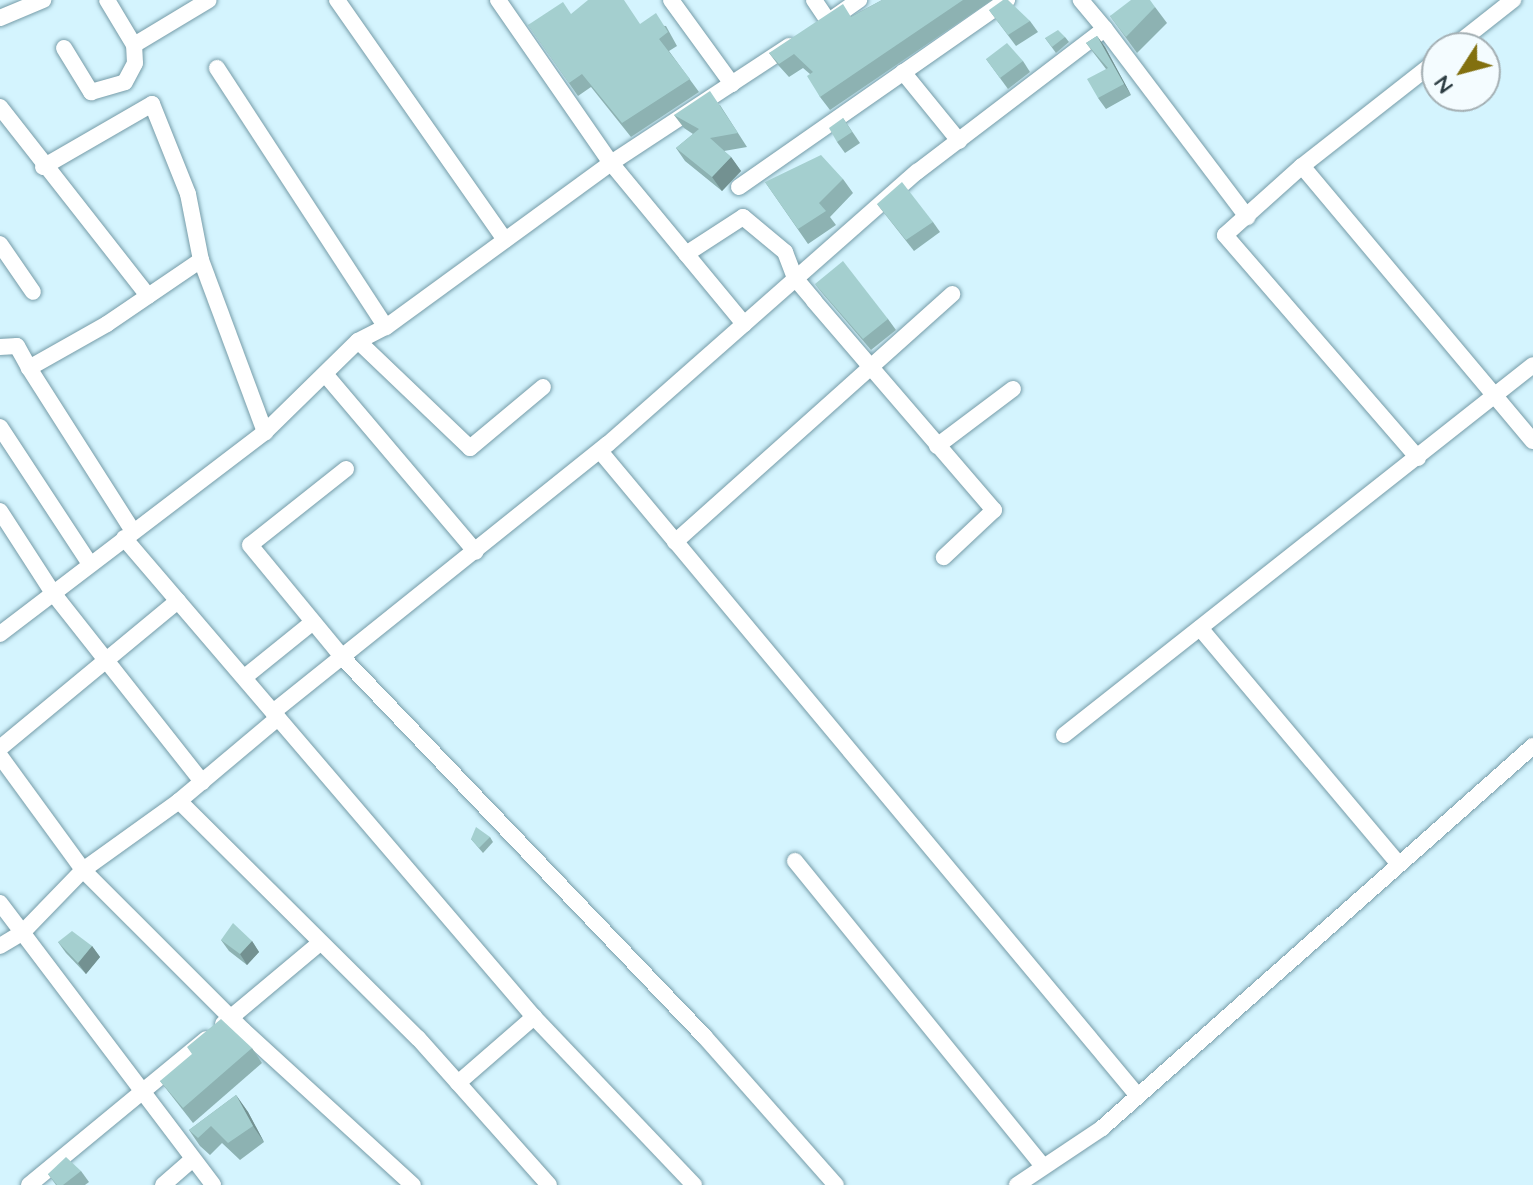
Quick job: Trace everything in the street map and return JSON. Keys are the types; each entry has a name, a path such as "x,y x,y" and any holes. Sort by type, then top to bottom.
{"street":[{"path":"0,18 43,0"},
{"path":"64,48 91,92 125,82 135,63 134,45 107,0"},
{"path":"134,45 209,0"},
{"path":"337,0 505,240"},
{"path":"498,0 611,163 744,324"},
{"path":"671,0 732,84"},
{"path":"814,0 816,29"},
{"path":"0,634 265,432 358,341 386,327 611,163 859,0"},
{"path":"739,187 1007,0"},
{"path":"1081,0 1247,217"},
{"path":"1472,32 1513,0"},
{"path":"0,946 22,933 83,870 179,801 343,658 600,451 795,278 959,141 1105,29"},
{"path":"217,68 386,327"},
{"path":"903,72 959,141"},
{"path":"1418,458 1225,235 1302,166 1421,73"},
{"path":"43,167 152,104 188,194 201,260 265,432"},
{"path":"0,107 43,167 148,296"},
{"path":"1302,166 1533,441"},
{"path":"686,254 743,217 785,252 795,278 870,370 994,510 944,557"},
{"path":"0,244 33,292"},
{"path":"29,368 201,260"},
{"path":"675,542 952,294"},
{"path":"358,341 470,448 543,387"},
{"path":"0,347 17,346 128,534 178,601 246,676 534,1017 694,1185"},
{"path":"1064,735 1533,365"},
{"path":"325,374 476,552"},
{"path":"937,446 1013,389"},
{"path":"0,427 90,564"},
{"path":"600,451 1138,1096"},
{"path":"346,469 250,545 343,658 704,1036 836,1185"},
{"path":"0,511 53,593 202,782"},
{"path":"0,748 109,663 178,601"},
{"path":"246,676 313,622"},
{"path":"1200,628 1397,862"},
{"path":"1017,1185 1102,1128 1397,862 1533,746"},
{"path":"0,756 83,870 230,1018 413,1185"},
{"path":"179,801 458,1083 549,1185"},
{"path":"795,861 1043,1166"},
{"path":"0,903 213,1185"},
{"path":"34,1183 320,943"},
{"path":"458,1083 534,1017"},
{"path":"163,1185 192,1160"}],"building":[{"path":"588,0 624,0 640,24 656,13 668,32 659,39 690,79 622,123 582,74 569,83 528,25 563,2 571,14"},
{"path":"882,0 963,0 820,97 807,76 813,72 794,54 779,64 769,53 843,4 851,17"},
{"path":"1008,0 1030,21 1008,35 989,10"},
{"path":"1131,0 1150,0 1155,7 1126,37 1110,16"},
{"path":"1058,30 1065,37 1052,47 1045,38"},
{"path":"1097,36 1124,84 1098,98 1087,79 1108,68 1086,43"},
{"path":"1007,43 1023,61 1000,78 986,59"},
{"path":"710,91 738,133 710,138 731,157 712,177 676,148 699,129 674,115"},
{"path":"843,118 852,132 837,142 829,128"},
{"path":"821,155 843,179 819,203 826,211 798,229 765,182"},
{"path":"902,182 933,222 906,240 877,204"},
{"path":"843,261 888,319 863,339 815,284"},
{"path":"476,827 490,837 479,848 471,839"},
{"path":"233,923 252,941 240,954 221,940"},
{"path":"72,931 92,946 78,963 58,942"},
{"path":"221,1019 252,1048 183,1108 160,1081 192,1054 187,1047"},
{"path":"236,1095 253,1126 228,1143 211,1126 198,1138 189,1130"},
{"path":"66,1157 81,1171 63,1185 57,1185 48,1174"}]}
